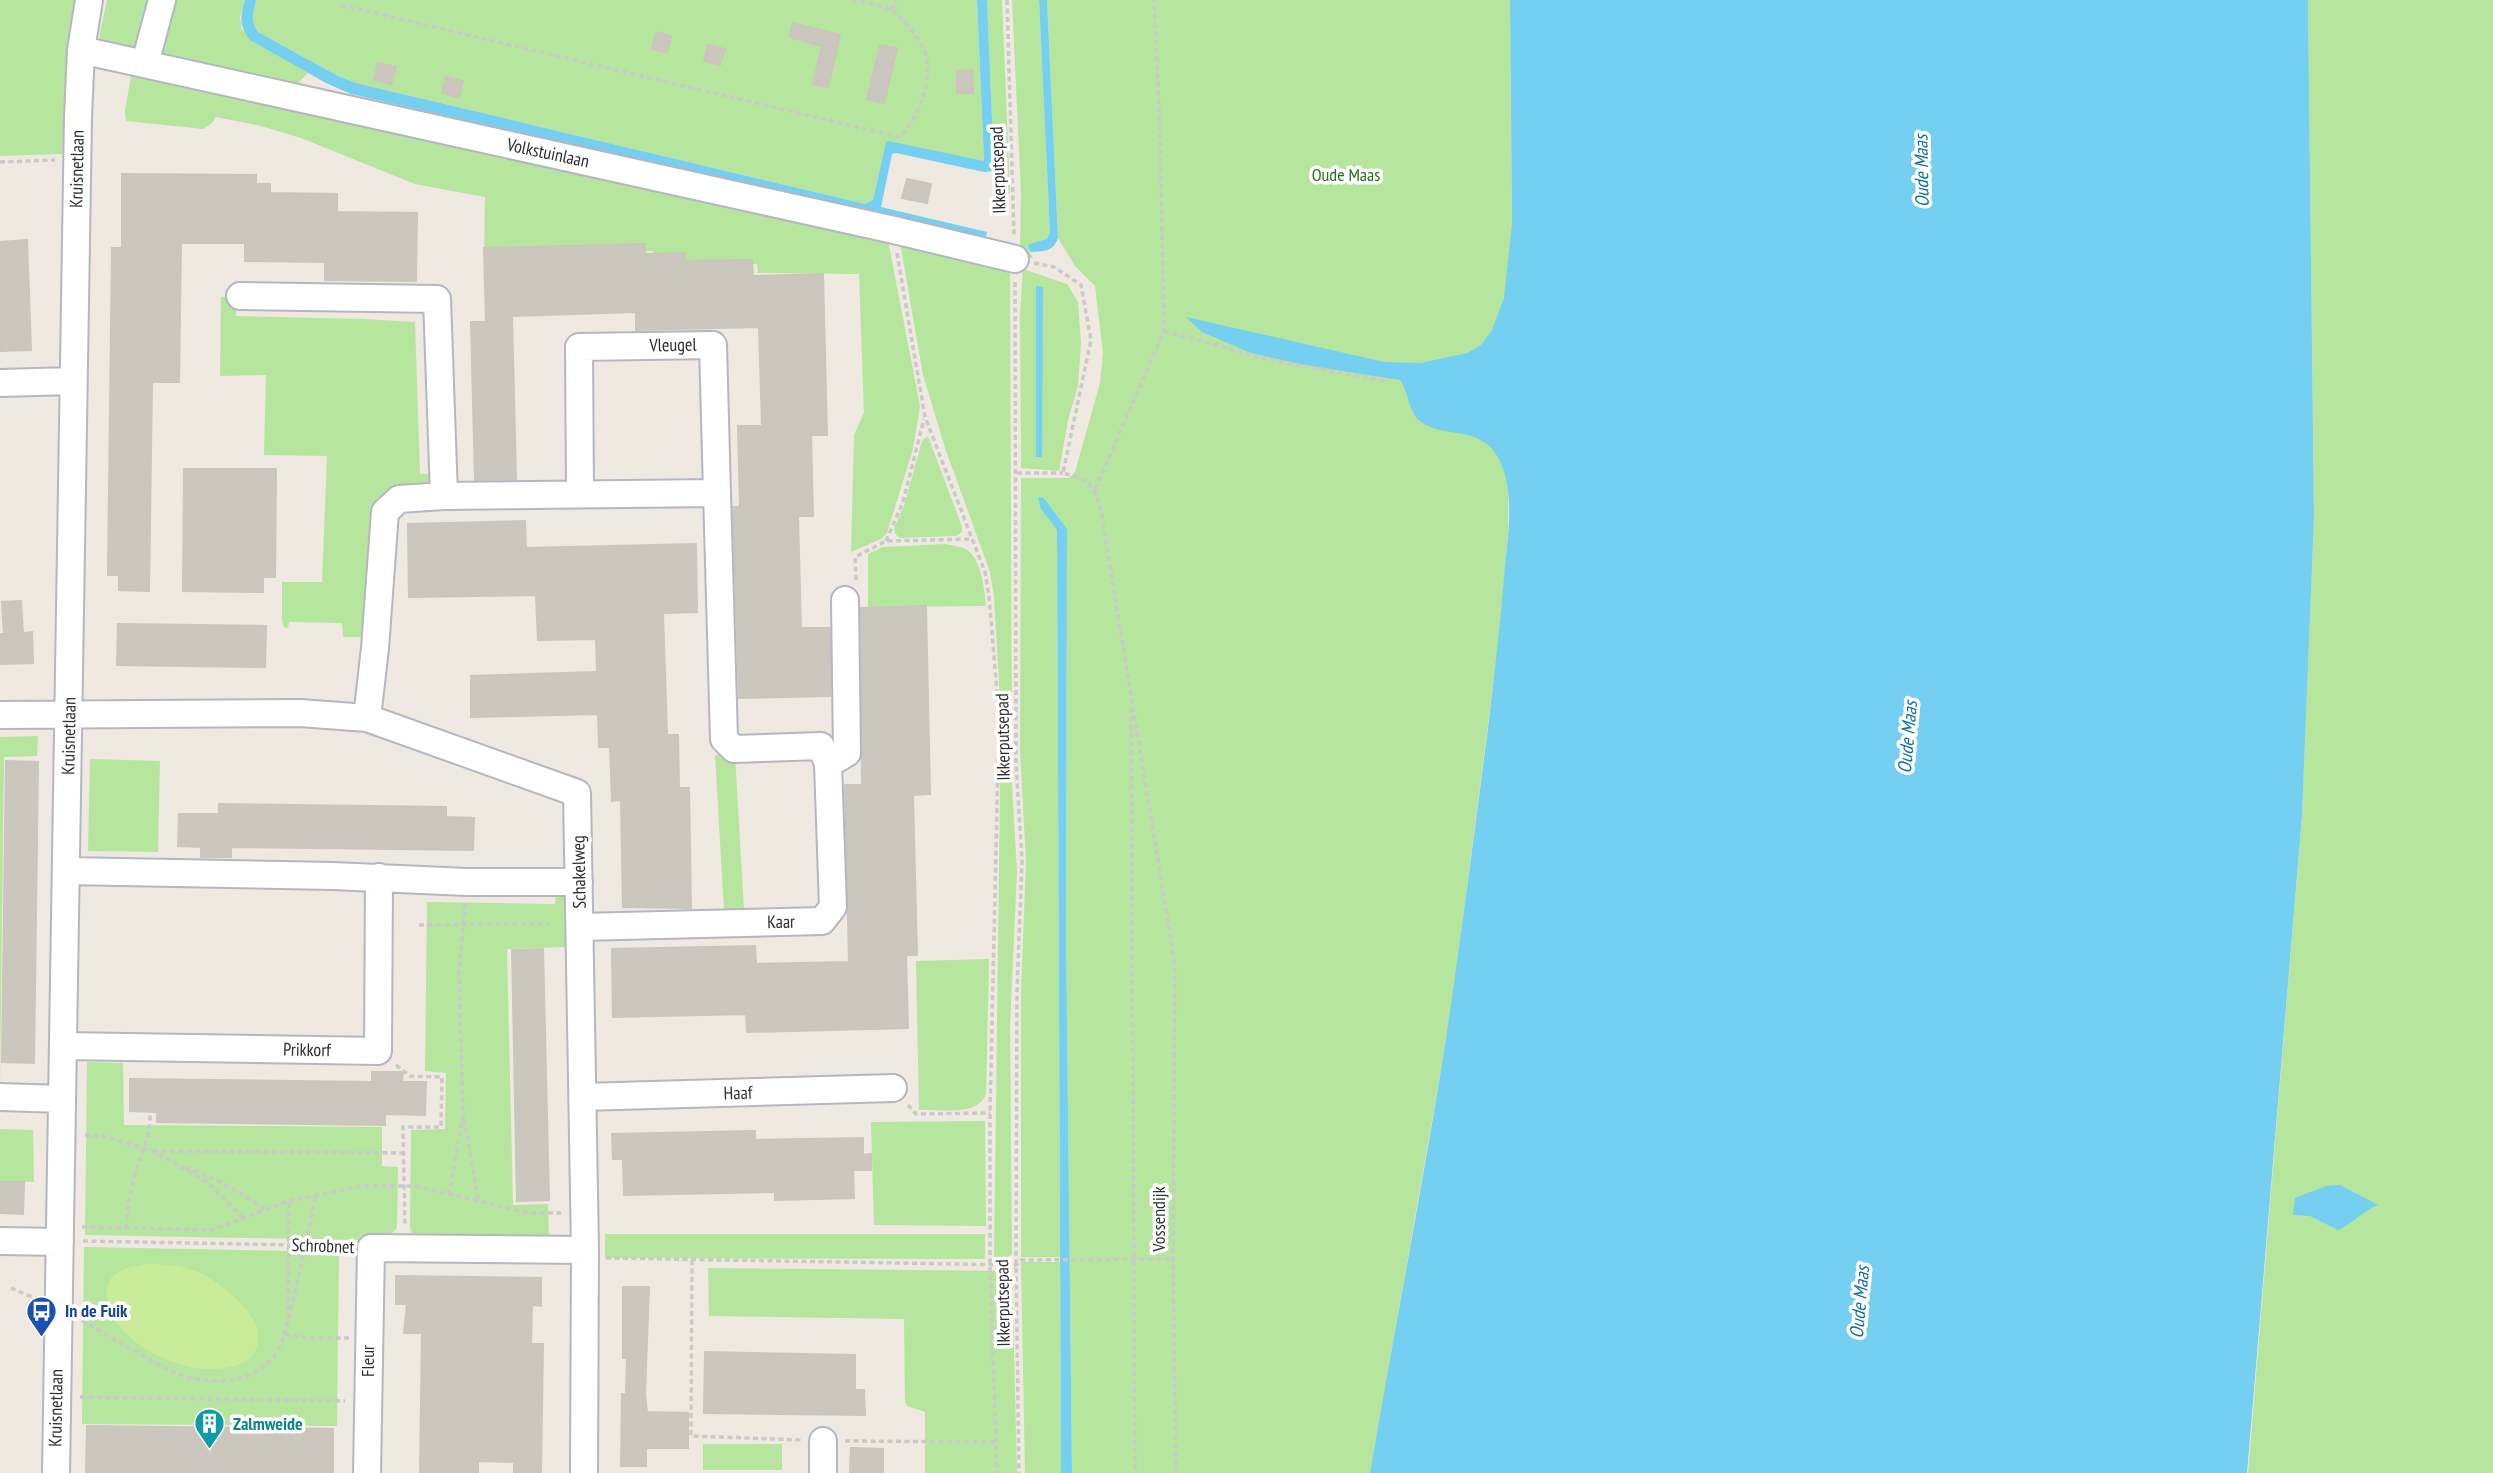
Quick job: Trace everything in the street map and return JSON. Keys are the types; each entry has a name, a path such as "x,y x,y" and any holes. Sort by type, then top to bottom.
{"street":[{"name":"Kruisnetlaan","path":"56,1473 73,381 81,50 89,0"},
{"path":"145,63 162,0"},
{"name":"Volkstuinlaan","path":"81,50 1015,259"},
{"path":"240,296 437,299 444,496"},
{"name":"Vleugel","path":"580,494 579,347 713,345 718,493"},
{"path":"0,383 73,381"},
{"path":"368,718 385,512 399,499 444,496 718,493 724,739 734,749 821,746 828,764 847,753 845,600"},
{"name":"Schakelweg","path":"0,715 300,713 368,718 577,793 585,1250 584,1473"},
{"name":"Kaar","path":"580,927 822,921 833,907 828,764"},
{"path":"66,871 379,877 467,882 579,882"},
{"path":"378,1051 379,877"},
{"name":"Prikkorf","path":"63,1046 378,1051"},
{"name":"Haaf","path":"583,1097 893,1088"},
{"path":"0,1097 62,1099"},
{"path":"0,1241 60,1235"},
{"name":"Schrobnet","path":"371,1248 585,1250"},
{"name":"Fleur","path":"367,1473 371,1248"},
{"path":"823,1441 823,1473"}],"path":[{"path":"341,5 900,137 914,121 927,83 926,53 908,26 892,10 850,0"},
{"path":"892,10 896,0"},
{"name":"Ikkerputsepad","path":"1007,0 1015,259 1016,763 1022,861 1017,991 1016,1265 1019,1473"},
{"path":"1095,489 1164,331 1154,0"},
{"path":"0,162 78,159"},
{"path":"894,230 925,417 985,572 999,717 989,1113 996,1473"},
{"path":"1015,259 1054,267 1082,285 1091,340 1063,473"},
{"path":"1164,331 1271,360 1386,381"},
{"path":"886,541 903,502 925,417"},
{"path":"1017,473 1063,473 1081,477 1095,489 1101,511 1131,695 1135,1473"},
{"path":"845,600 856,597 855,557 886,541 973,540"},
{"name":"Vossendijk","path":"1131,695 1175,965 1173,1259 1176,1473"},
{"path":"467,882 459,971 463,1115 479,1203"},
{"path":"419,925 549,925"},
{"path":"378,1051 410,1076 442,1077 441,1127 403,1127 405,1249"},
{"path":"893,1088 916,1114 989,1113"},
{"path":"128,1228 127,1213 135,1174 150,1130 150,1115"},
{"path":"449,1195 463,1115"},
{"path":"61,1132 106,1137 153,1151 403,1153"},
{"path":"153,1151 207,1182 243,1218"},
{"path":"178,1166 205,1174 240,1191 266,1210"},
{"path":"60,1235 128,1228 212,1230 289,1200 363,1186 414,1186 529,1213 584,1214"},
{"path":"11,1288 58,1307 173,1372 209,1381 238,1379 262,1368 275,1354 285,1334 307,1245 316,1194"},
{"path":"288,1319 289,1200"},
{"name":"Schrobnet","path":"60,1235 371,1248"},
{"path":"585,1250 606,1258 990,1265 1016,1265 1021,1260 1173,1259"},
{"path":"692,1259 691,1436 823,1441 996,1442"},
{"path":"285,1334 308,1338 368,1338"},
{"path":"57,1396 368,1401"}],"green space":[{"path":"0,0 79,0 69,57 62,154 0,156"},
{"path":"107,0 154,0 141,54 99,51"},
{"path":"173,0 245,0 240,17 242,30 308,73 290,91 159,64 159,52"},
{"path":"256,0 977,0 984,162 886,143 873,200 865,204 356,83 258,32 253,20"},
{"path":"987,0 1002,0 1010,193 1002,200 994,167"},
{"path":"1012,0 1039,0 1050,233 1048,239 1029,244 1028,249 1033,258 1024,257 1020,251 1021,193"},
{"name":"Oude Maas","path":"1047,0 1510,0 1512,224 1508,534 1499,639 1441,1070 1370,1473 1072,1473 1066,930 1067,529 1044,498 1041,509 1057,529 1060,1257 1021,1257 1021,992 1026,861 1020,751 1021,478 1069,478 1075,472 1100,383 1103,353 1095,286 1075,266 1058,238"},
{"path":"2308,0 2493,0 2493,1473 2248,1473 2302,816 2314,518"},
{"path":"131,76 577,168 888,240 920,406 913,449 887,533 881,539 851,552 854,435 864,413 859,274 758,273 757,264 653,263 653,251 484,255 485,197 415,184 301,138 261,126 216,117 203,129 126,121"},
{"path":"899,237 1010,269 1012,786 1017,871 1010,1026 1012,1254 1007,1259 994,1259 1001,716 994,596 990,572 945,448 923,375"},
{"path":"1023,269 1067,284 1078,302 1081,343 1078,386 1068,420 1059,471 1021,468 1020,315"},
{"path":"236,296 236,316 415,322 420,474 433,474 425,489 392,491 377,502 363,637 343,637 342,623 289,622 288,628 284,627 282,582 322,582 327,456 264,455 266,375 220,376 221,297"},
{"path":"928,436 962,532 956,536 900,538 895,534 894,528 904,506 922,441"},
{"path":"945,544 963,548 974,558 981,573 986,606 868,607 868,554 883,547"},
{"path":"38,736 37,756 4,757 0,1085 0,737"},
{"path":"715,755 735,755 744,910 724,910"},
{"path":"90,759 160,761 158,852 88,851"},
{"path":"556,889 564,896 566,947 507,949 513,1205 548,1204 549,1237 419,1237 412,1234 410,1228 411,1130 445,1129 446,1073 425,1071 427,902 555,904"},
{"path":"989,959 986,1094 982,1101 967,1109 919,1110 916,961"},
{"path":"87,1062 123,1063 124,1125 382,1127 382,1166 398,1167 397,1228 389,1236 361,1236 358,1240 85,1235"},
{"path":"985,1121 986,1226 874,1225 871,1122"},
{"path":"0,1129 33,1130 34,1182 0,1181"},
{"path":"605,1234 985,1234 985,1259 605,1258"},
{"path":"84,1247 339,1252 337,1426 82,1424"},
{"path":"1021,1262 1060,1262 1061,1473 1025,1473"},
{"path":"147,1264 171,1265 193,1270 229,1292 248,1312 256,1326 257,1348 252,1355 246,1361 228,1367 192,1367 160,1357 130,1338 111,1312 107,1297 109,1281 119,1271"},
{"path":"708,1268 1012,1271 1017,1473 925,1473 925,1412 907,1406 905,1402 904,1319 709,1316"},
{"path":"703,1444 782,1444 782,1470 703,1470"}],"water":[{"path":"245,0 256,0 253,20 258,32 356,83 865,204 873,200 888,141 984,161 977,0 987,0 993,171 984,172 892,154 881,207 987,232 985,240 351,94 250,40 242,21"},
{"path":"1039,0 1047,0 1058,238 1051,248 1031,252 1029,244 1047,239 1050,233"},
{"path":"1510,0 2308,0 2314,518 2302,816 2247,1473 1370,1473 1433,1120 1460,942 1499,634 1508,533 1508,489 1500,461 1492,449 1473,437 1430,427 1420,421 1413,412 1400,380 1305,365 1251,353 1202,332 1186,317 1384,362 1421,363 1467,353 1481,345 1492,330 1504,298 1512,224"},
{"path":"1036,286 1043,287 1042,457 1036,457"},
{"path":"1038,497 1044,498 1067,529 1066,930 1072,1473 1061,1473 1057,530 1041,509"},
{"path":"2340,1185 2378,1205 2338,1230 2310,1216 2293,1215 2295,1198 2326,1186"}],"building":[{"path":"793,23 840,35 828,87 813,84 822,46 789,37"},
{"path":"656,32 671,36 667,52 652,49"},
{"path":"708,45 725,49 720,65 704,61"},
{"path":"880,45 897,48 884,103 867,99"},
{"path":"378,63 396,67 391,84 374,80"},
{"path":"972,70 973,93 957,93 957,71"},
{"path":"446,77 463,81 459,97 442,93"},
{"path":"122,174 256,175 256,184 270,184 270,193 337,194 337,212 417,213 416,281 325,280 325,262 245,261 245,243 181,243 179,382 152,382 149,591 119,590 119,575 108,575 112,248 122,248"},
{"path":"907,179 931,184 927,203 902,198"},
{"path":"27,240 31,350 1,351 0,242"},
{"path":"645,244 645,254 685,253 685,261 752,260 753,276 823,274 827,435 811,435 813,516 798,516 801,628 830,628 830,696 739,698 733,507 740,507 738,426 762,426 759,327 636,330 636,312 512,316 516,479 475,480 471,322 486,322 484,248"},
{"path":"184,469 276,469 275,577 263,577 263,592 183,591"},
{"path":"525,521 526,548 696,544 697,612 663,613 667,735 678,735 679,788 689,788 691,908 623,907 621,800 612,801 610,747 599,747 598,714 471,717 471,676 597,672 596,639 538,640 536,595 409,597 408,524"},
{"path":"21,601 23,633 32,632 33,663 0,664 0,634 4,634 2,602"},
{"path":"926,606 930,794 913,795 917,955 906,955 908,1028 747,1032 746,1014 613,1017 612,949 755,946 756,964 849,962 845,785 862,785 861,608"},
{"path":"118,624 266,626 265,667 117,665"},
{"path":"6,761 38,762 34,1063 2,1062"},
{"path":"219,804 446,807 446,817 474,818 473,850 231,847 231,857 201,857 201,847 178,846 179,814 219,814"},
{"path":"543,949 549,1200 517,1201 512,950"},
{"path":"372,1072 403,1072 402,1082 426,1082 425,1115 385,1114 385,1125 157,1122 157,1112 130,1111 130,1079 372,1082"},
{"path":"755,1131 755,1140 863,1138 863,1155 871,1154 871,1170 853,1170 854,1198 775,1200 775,1192 624,1195 623,1159 613,1159 612,1134"},
{"path":"0,1182 24,1182 23,1214 0,1213"},
{"path":"396,1276 541,1278 541,1306 532,1305 531,1344 543,1344 541,1473 514,1473 514,1462 478,1461 478,1473 420,1473 422,1333 404,1333 407,1304 396,1304"},
{"path":"623,1287 649,1287 645,1394 647,1412 688,1413 688,1448 646,1448 646,1466 621,1466 622,1394 626,1394 627,1358 623,1358"},
{"path":"705,1352 855,1355 855,1390 864,1390 865,1415 704,1413"},
{"name":"Zalmweide","path":"87,1426 333,1429 333,1473 86,1473"},
{"path":"851,1448 883,1449 883,1473 850,1473"}],"place":[{"name":"In de Fuik","path":"42,1338"},
{"name":"Zalmweide","path":"210,1451"}]}
